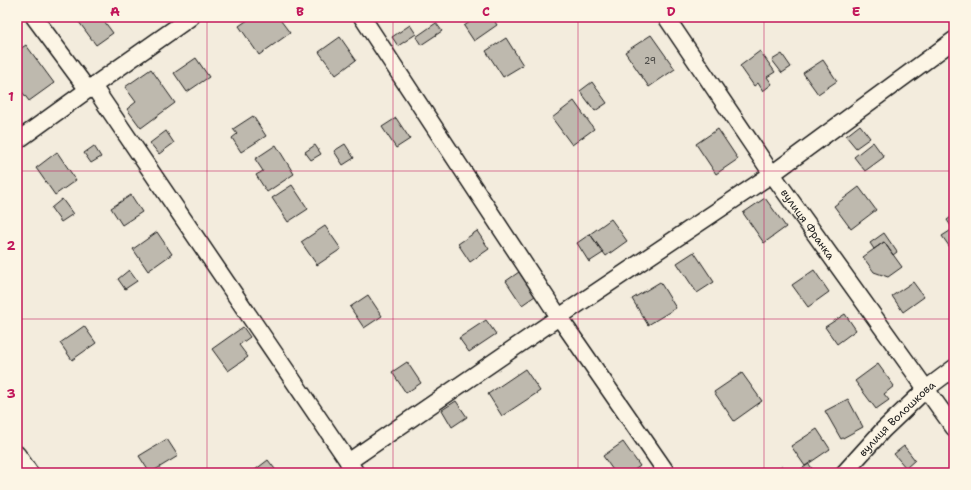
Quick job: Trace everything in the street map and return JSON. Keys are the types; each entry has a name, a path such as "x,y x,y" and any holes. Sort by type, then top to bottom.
{"street":[{"path":"34,17 90,88 352,467 559,317 772,174 954,40"},
{"path":"17,142 90,88 191,17"},
{"path":"362,17 559,317 667,473"},
{"name":"вулиця Франка","path":"666,17 772,174 954,428"},
{"name":"вулиця Волошкова","path":"844,473 883,430 926,389 954,368"},
{"path":"17,454 30,473"}],"building":[{"path":"101,17 113,33 96,45 76,18"},
{"path":"252,17 278,17 290,33 259,55 239,26"},
{"path":"477,17 492,17 497,25 474,41 464,26"},
{"path":"436,23 442,31 421,45 416,37"},
{"path":"410,25 416,34 398,46 392,37"},
{"path":"651,35 675,69 649,87 625,52"},
{"path":"340,37 356,60 336,75 319,52"},
{"path":"506,38 523,65 503,77 486,51"},
{"path":"26,45 54,83 29,101 17,85 17,71 22,67 17,61 17,51"},
{"path":"760,51 775,72 767,77 772,84 763,91 758,83 754,86 740,66"},
{"path":"782,54 791,67 782,73 772,60"},
{"path":"196,58 209,77 187,92 174,73"},
{"path":"823,60 837,81 818,94 803,73"},
{"path":"151,69 175,103 141,128 127,109 136,102 125,87"},
{"path":"592,82 607,103 595,111 580,91"},
{"path":"574,101 594,129 572,145 552,118"},
{"path":"253,116 266,136 241,152 232,138 237,134 233,129"},
{"path":"396,118 410,139 396,148 382,127"},
{"path":"860,125 870,138 856,148 846,136"},
{"path":"718,129 738,159 716,174 696,144"},
{"path":"166,131 174,143 159,154 150,143"},
{"path":"873,142 884,157 865,171 854,157"},
{"path":"345,144 354,158 343,165 334,151"},
{"path":"276,145 294,174 267,192 256,175 263,171 255,159"},
{"path":"315,145 321,154 311,160 305,152"},
{"path":"94,146 101,157 91,163 84,153"},
{"path":"57,152 76,180 55,195 36,168"},
{"path":"292,185 308,209 288,222 272,198"},
{"path":"859,187 876,210 851,229 834,206"},
{"path":"131,195 142,212 122,225 111,208"},
{"path":"765,198 786,227 764,243 743,213"},
{"path":"62,199 73,214 61,222 51,208"},
{"path":"954,215 954,253 942,236 953,229 947,220"},
{"path":"611,219 627,241 606,256 590,234"},
{"path":"325,226 341,249 317,265 301,242"},
{"path":"477,231 489,249 470,262 458,244"},
{"path":"157,232 172,254 148,271 133,249"},
{"path":"884,233 897,252 893,255 884,242 874,249 870,243"},
{"path":"590,234 603,253 589,262 577,243"},
{"path":"884,242 902,267 888,277 874,272 863,257"},
{"path":"694,252 714,282 697,293 677,263"},
{"path":"129,270 137,281 125,289 118,279"},
{"path":"814,270 829,292 808,307 792,285"},
{"path":"519,272 535,296 522,305 506,281"},
{"path":"660,282 676,308 648,325 632,299"},
{"path":"913,282 924,297 903,312 892,296"},
{"path":"368,295 382,316 364,328 350,307"},
{"path":"845,314 856,330 837,344 825,327"},
{"path":"486,320 496,334 469,352 459,338"},
{"path":"84,326 96,343 72,360 60,343"},
{"path":"243,327 250,337 239,345 248,357 228,371 212,349"},
{"path":"407,362 421,383 406,393 392,372"},
{"path":"878,364 894,386 884,394 889,400 876,409 855,381"},
{"path":"525,369 540,391 502,416 488,394"},
{"path":"742,373 762,401 734,421 714,392"},
{"path":"848,399 863,427 841,439 825,411"},
{"path":"456,401 467,417 452,427 442,410"},
{"path":"817,429 830,449 805,466 791,446"},
{"path":"167,439 178,456 150,473 139,456"},
{"path":"623,442 640,466 630,473 615,473 603,456"},
{"path":"904,446 915,460 906,468 894,454"},
{"path":"268,460 278,473 251,473"},
{"path":"809,464 815,473 803,473 801,469"},
{"path":"782,466 787,473 771,473"}]}
